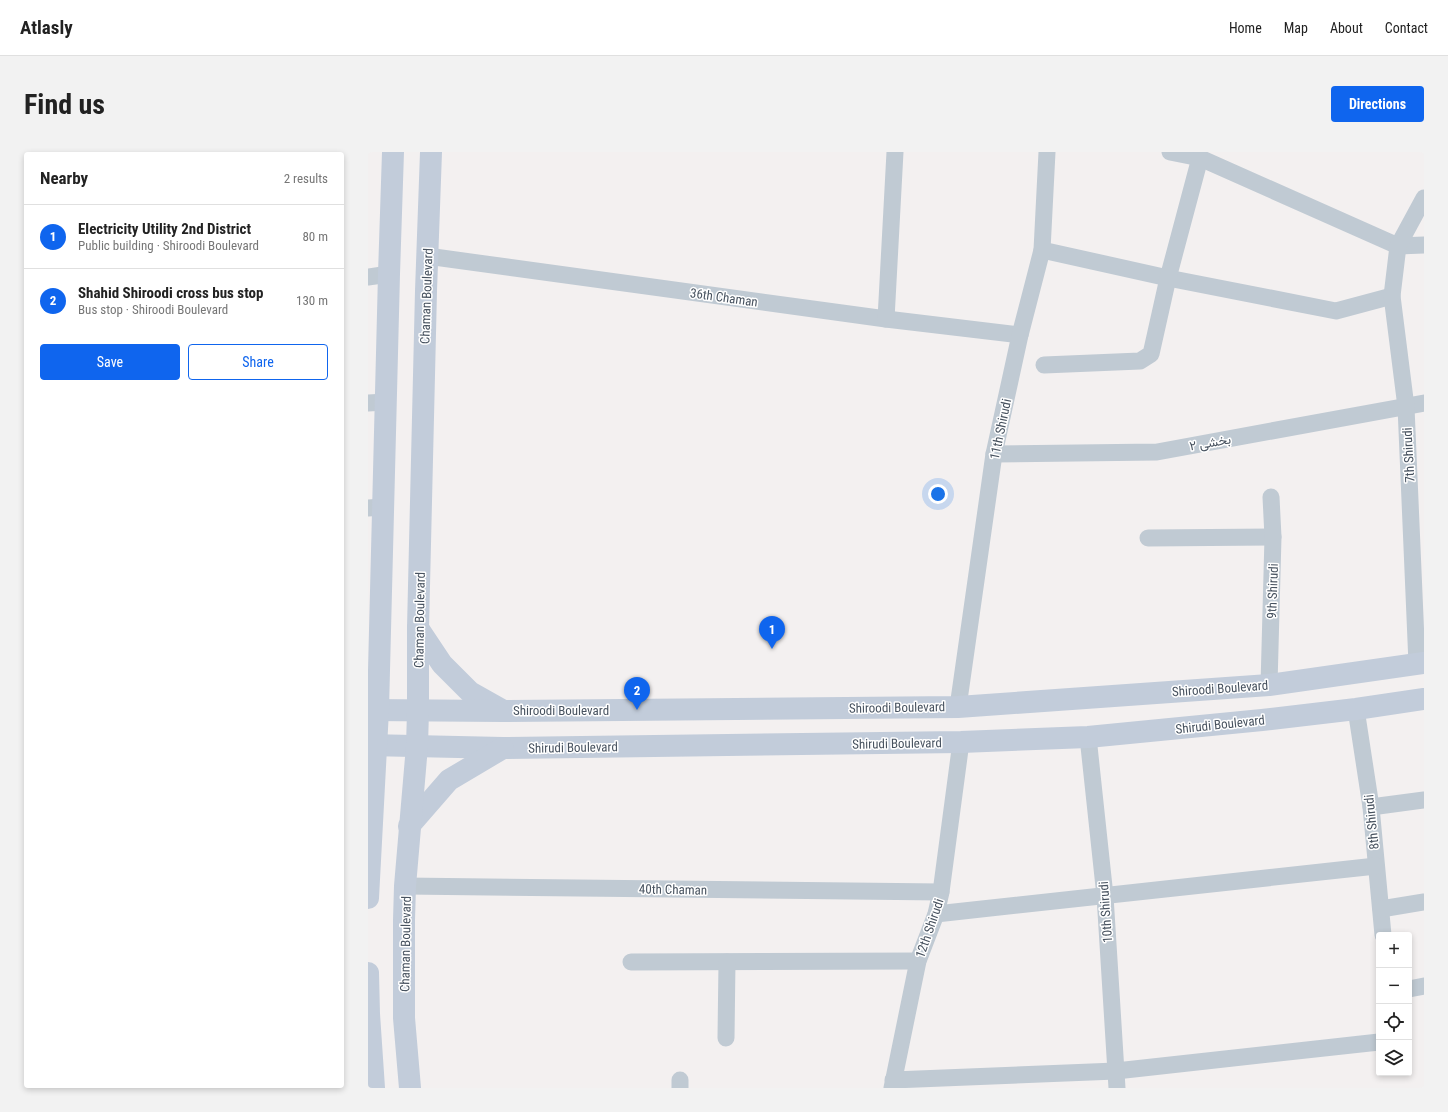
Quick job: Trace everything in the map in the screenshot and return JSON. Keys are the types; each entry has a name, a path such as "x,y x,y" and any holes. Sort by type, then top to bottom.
{"main road":[{"path":"368,898 373,710 381,590 376,508 378,276 393,152"},
{"name":"Chaman Boulevard","path":"410,1088 404,1018 405,886 417,746 418,628 431,152"},
{"path":"368,614 381,590"},
{"path":"418,628 442,664 470,692 503,711"},
{"name":"Shiroodi Boulevard","path":"373,710 503,711 958,707 1269,685 1421,664"},
{"name":"Shirudi Boulevard","path":"372,745 503,748 961,742 1088,737 1262,720 1424,699"},
{"path":"409,826 449,780 503,748"},
{"path":"368,973 368,1014 374,1088"}],"street":[{"path":"886,319 895,152"},
{"name":"11th Shirudi","path":"958,707 994,454 1020,335 1042,250 1048,152"},
{"path":"1170,152 1200,158 1398,246 1424,245"},
{"path":"1044,365 1140,361 1147,358 1151,354 1168,278 1200,158"},
{"path":"1398,246 1424,198"},
{"name":"7th Shirudi","path":"1398,246 1392,296 1406,407 1421,664"},
{"path":"1042,250 1168,278 1336,311 1392,296"},
{"name":"36th Chaman","path":"427,256 886,319 1020,335"},
{"name":"بخشی ۲","path":"994,454 1157,452 1424,403"},
{"name":"9th Shirudi","path":"1269,685 1274,537 1271,497"},
{"path":"1148,538 1274,537"},
{"name":"8th Shirudi","path":"1356,709 1370,808 1383,932"},
{"name":"10th Shirudi","path":"1088,737 1105,896 1117,1088"},
{"name":"12th Shirudi","path":"892,1084 918,961 936,914 942,892 961,742"},
{"path":"1370,808 1424,800"},
{"path":"936,914 1376,866"},
{"name":"40th Chaman","path":"405,886 942,892"},
{"path":"1381,909 1424,902"},
{"path":"631,962 918,961"},
{"path":"726,1038 727,962"},
{"path":"1412,988 1424,986"},
{"path":"892,1084 1116,1071 1376,1042"}],"place":[{"name":"Electricity Utility 2nd District","path":"772,649"},
{"name":"Shahid Shiroodi cross bus stop","path":"637,710"}]}
